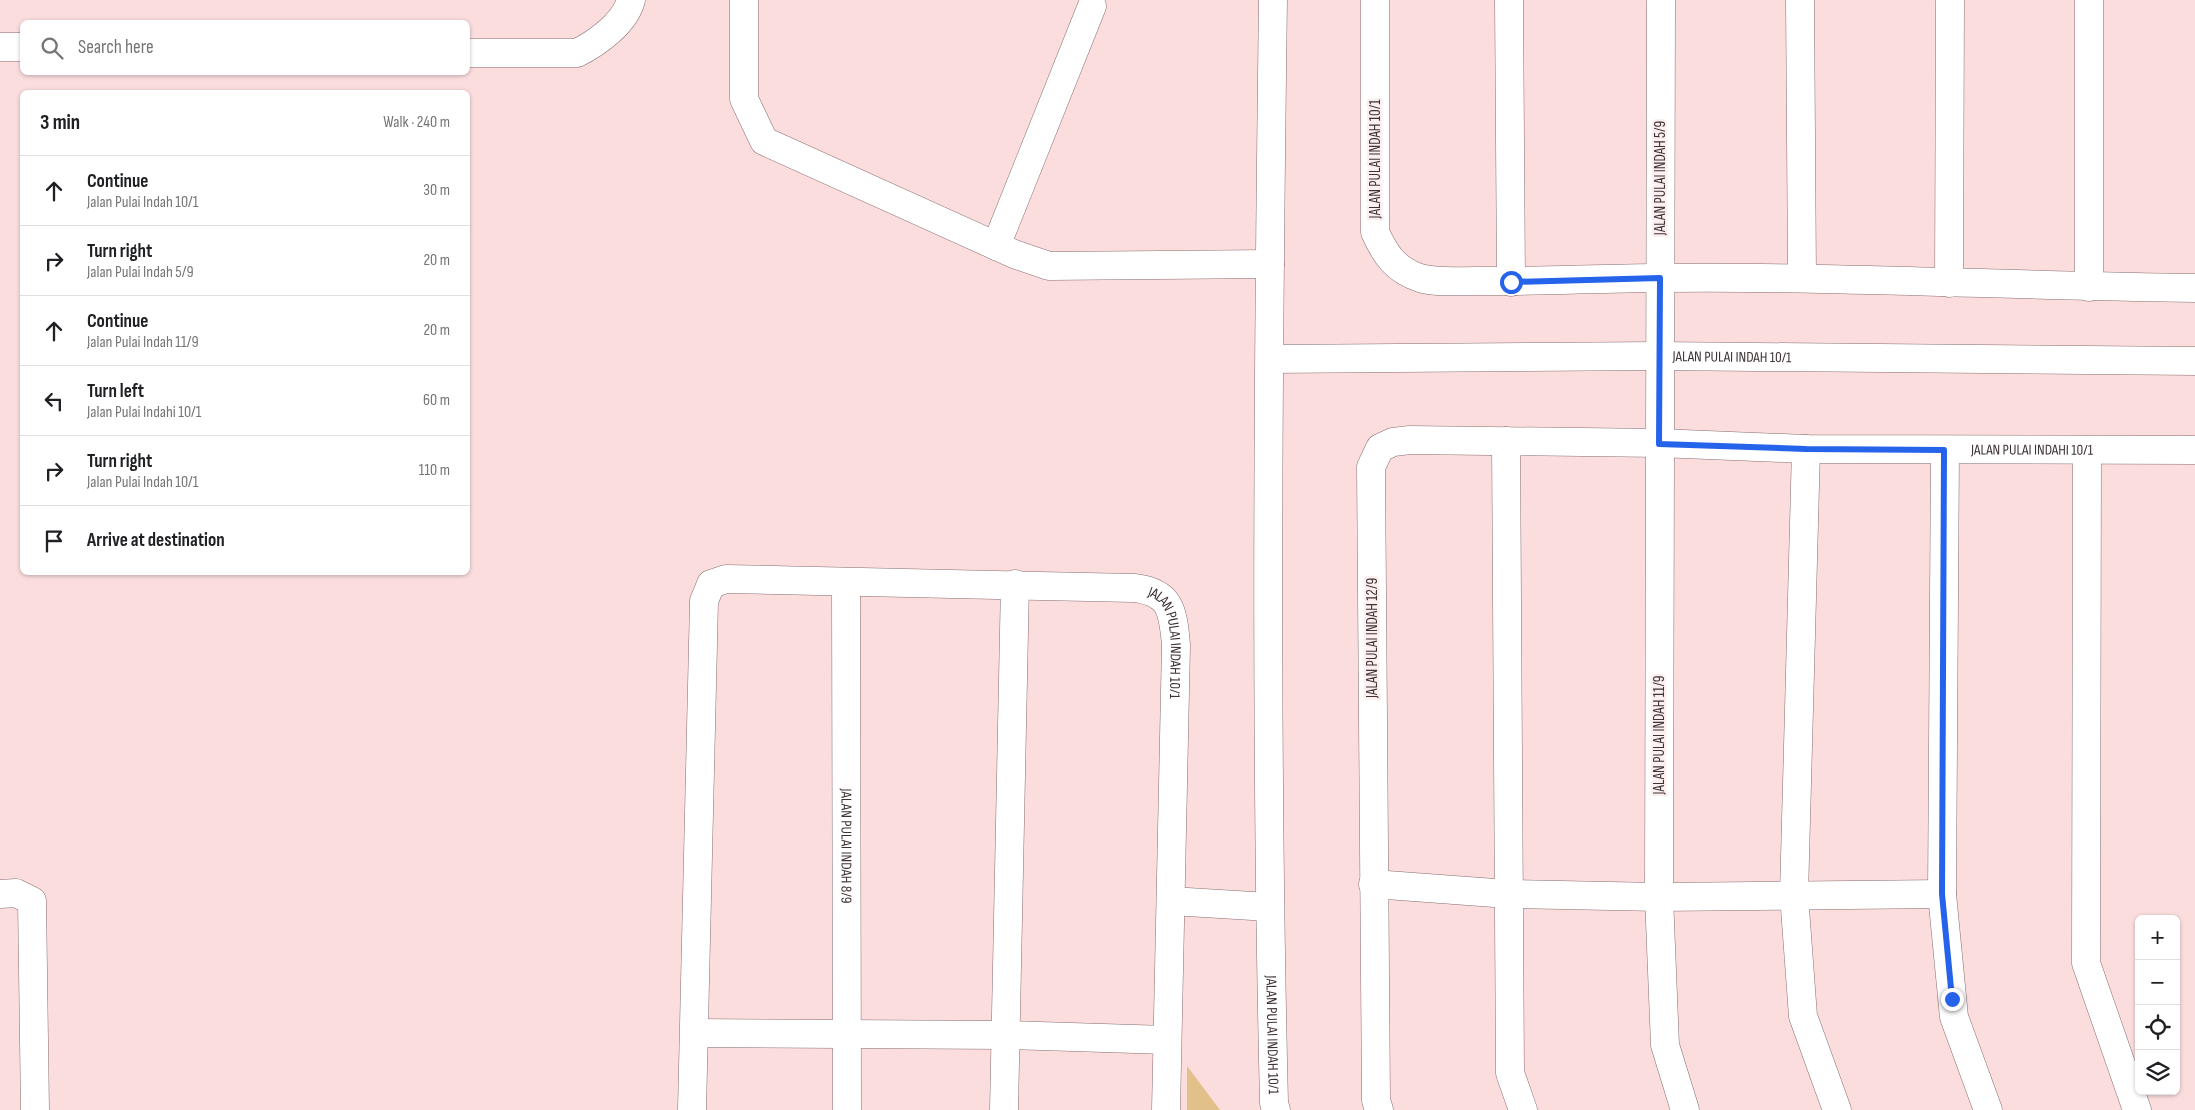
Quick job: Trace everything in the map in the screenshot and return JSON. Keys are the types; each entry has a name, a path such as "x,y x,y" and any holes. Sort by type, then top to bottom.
{"street":[{"path":"470,54 577,53 592,46 624,15 631,0"},
{"path":"744,0 744,99 764,141 996,246 1049,266 1270,264"},
{"name":"JALAN PULAI INDAH 10/1","path":"1273,0 1270,264 1269,907 1274,1103 1276,1110"},
{"name":"JALAN PULAI INDAH 10/1","path":"1375,0 1375,232 1386,256 1405,271 1421,278 1511,282 1802,277 2089,287 2195,288"},
{"path":"1509,0 1511,282"},
{"name":"JALAN PULAI INDAH 5/9","path":"1659,356 1661,0"},
{"path":"1800,0 1802,277"},
{"path":"1949,282 1950,0"},
{"path":"2089,0 2089,287"},
{"path":"996,246 1092,6"},
{"path":"0,47 20,47"},
{"name":"JALAN PULAI INDAH 10/1","path":"1270,359 1659,356 2195,361"},
{"name":"JALAN PULAI INDAH 11/9","path":"1659,356 1659,897 1665,1045 1685,1110"},
{"name":"JALAN PULAI INDAH 12/9","path":"1380,1110 1376,1100 1372,884 1371,468 1380,448 1393,442 1410,440 1659,444"},
{"path":"1506,441 1510,1074 1523,1110"},
{"name":"JALAN PULAI INDAHI 10/1","path":"1659,444 1806,449 2195,450"},
{"path":"1806,449 1794,895 1804,1016 1836,1110"},
{"path":"1944,450 1942,894 1954,1016 1988,1110"},
{"path":"2087,450 2086,963 2137,1110"},
{"name":"JALAN PULAI INDAH 10/1","path":"694,1033 704,602 711,584 726,579 1015,584 1149,590 1167,601 1174,622 1176,645 1166,1110"},
{"name":"JALAN PULAI INDAH 8/9","path":"846,582 847,1110"},
{"path":"1004,1110 1004,1035 1015,584"},
{"path":"1372,884 1508,894 1659,897 1942,894"},
{"path":"0,894 16,893 32,902 35,1110"},
{"path":"1171,901 1269,907"},
{"path":"692,1110 694,1033 1004,1035 1167,1040"}],"shaded area":[{"path":"1187,1066 1220,1110 1187,1110"}],"route":[{"path":"1511,282 1660,278 1659,444 1806,449 1944,450 1942,894 1952,999"}]}
